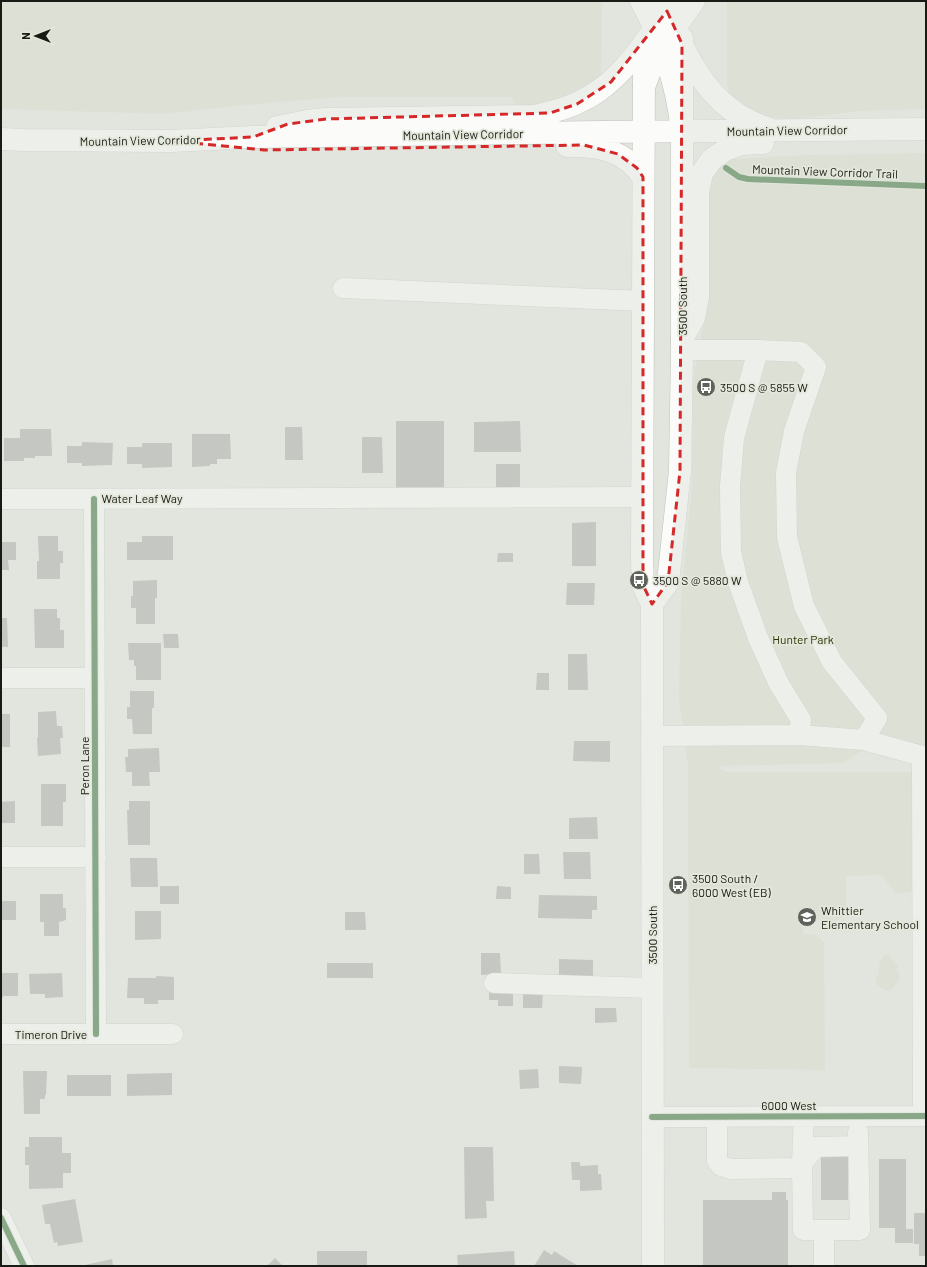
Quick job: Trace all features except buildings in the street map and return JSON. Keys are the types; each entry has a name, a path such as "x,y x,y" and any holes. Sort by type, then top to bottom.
{"main road":[{"name":"3500 South","path":"653,1266 652,604 643,585 643,131 644,87 665,17"},
{"name":"3500 South","path":"652,604 668,582 680,471 682,344 682,131 677,94 671,71 665,17"},
{"path":"253,137 282,126 326,119 534,116 550,113 577,104 604,88 621,73 665,17 696,72 713,94 733,111 746,119 760,126 775,130"},
{"name":"Mountain View Corridor","path":"1,139 171,141 253,137 643,131 926,129"},
{"path":"682,344 694,318 698,297 699,182 707,165 712,159 725,150 742,144 892,141 926,138"},
{"path":"171,141 264,150 584,145 601,148 618,154 637,168 643,177"}],"street":[{"path":"343,288 643,301"},
{"path":"682,344 801,352 816,367 794,431 786,473 787,537 804,606 832,662 876,718 864,740"},
{"path":"758,350 734,438 730,486 731,552 738,582 758,638 779,684 801,720 799,735"},
{"name":"Water Leaf Way","path":"1,499 643,497"},
{"name":"Peron Lane","path":"94,498 96,1034"},
{"path":"1,678 94,678"},
{"path":"652,736 799,735 864,740 924,757 924,1116"},
{"path":"1,857 96,857"},
{"path":"494,983 652,988"},
{"name":"Timeron Drive","path":"1,1034 173,1034"},
{"path":"804,1116 802,1162 803,1230 860,1230 858,1116"},
{"name":"6000 West","path":"652,1117 924,1116"},
{"path":"717,1117 717,1161 721,1166 731,1169 798,1168 816,1147 858,1146"},
{"path":"1,1218 24,1266"},
{"path":"824,1230 824,1266"}],"highlighted area":[{"path":"667,11 682,44 680,471 668,582 652,604 643,585 643,177 637,168 618,154 584,145 264,150 171,141 253,137 288,124 326,119 550,113 577,104 611,82"}],"green space":[{"path":"1,1 602,1 601,75 581,89 562,97 541,103 517,107 511,97 341,97 234,106 166,114 1,109"},
{"path":"727,1 926,1 926,109 859,111 796,119 773,118 755,113 729,95 727,84"},
{"name":"Hunter Park","path":"926,153 926,748 863,750 843,763 717,766 726,772 913,772 916,892 895,893 882,875 846,876 846,913 837,921 803,921 803,934 816,934 824,943 825,1070 689,1068 688,766 679,698 681,598 692,484 693,380 703,324 703,200 713,171 726,162 734,159 810,155"},
{"path":"884,955 888,955 898,965 897,971 899,972 900,979 891,990 886,991 876,984 876,977 879,974 879,964"}],"cycle path":[{"name":"Mountain View Corridor Trail","path":"726,168 739,177 748,179 926,186"},
{"path":"94,499 96,1034"},
{"path":"652,1117 926,1116"},
{"path":"1,1218 24,1266"}],"place":[{"name":"3500 S @ 5855 W","path":"706,387"},
{"name":"3500 S @ 5880 W","path":"639,580"},
{"name":"3500 South / 6000 West (EB)","path":"678,885"},
{"name":"Whittier Elementary School","path":"807,917"}]}
